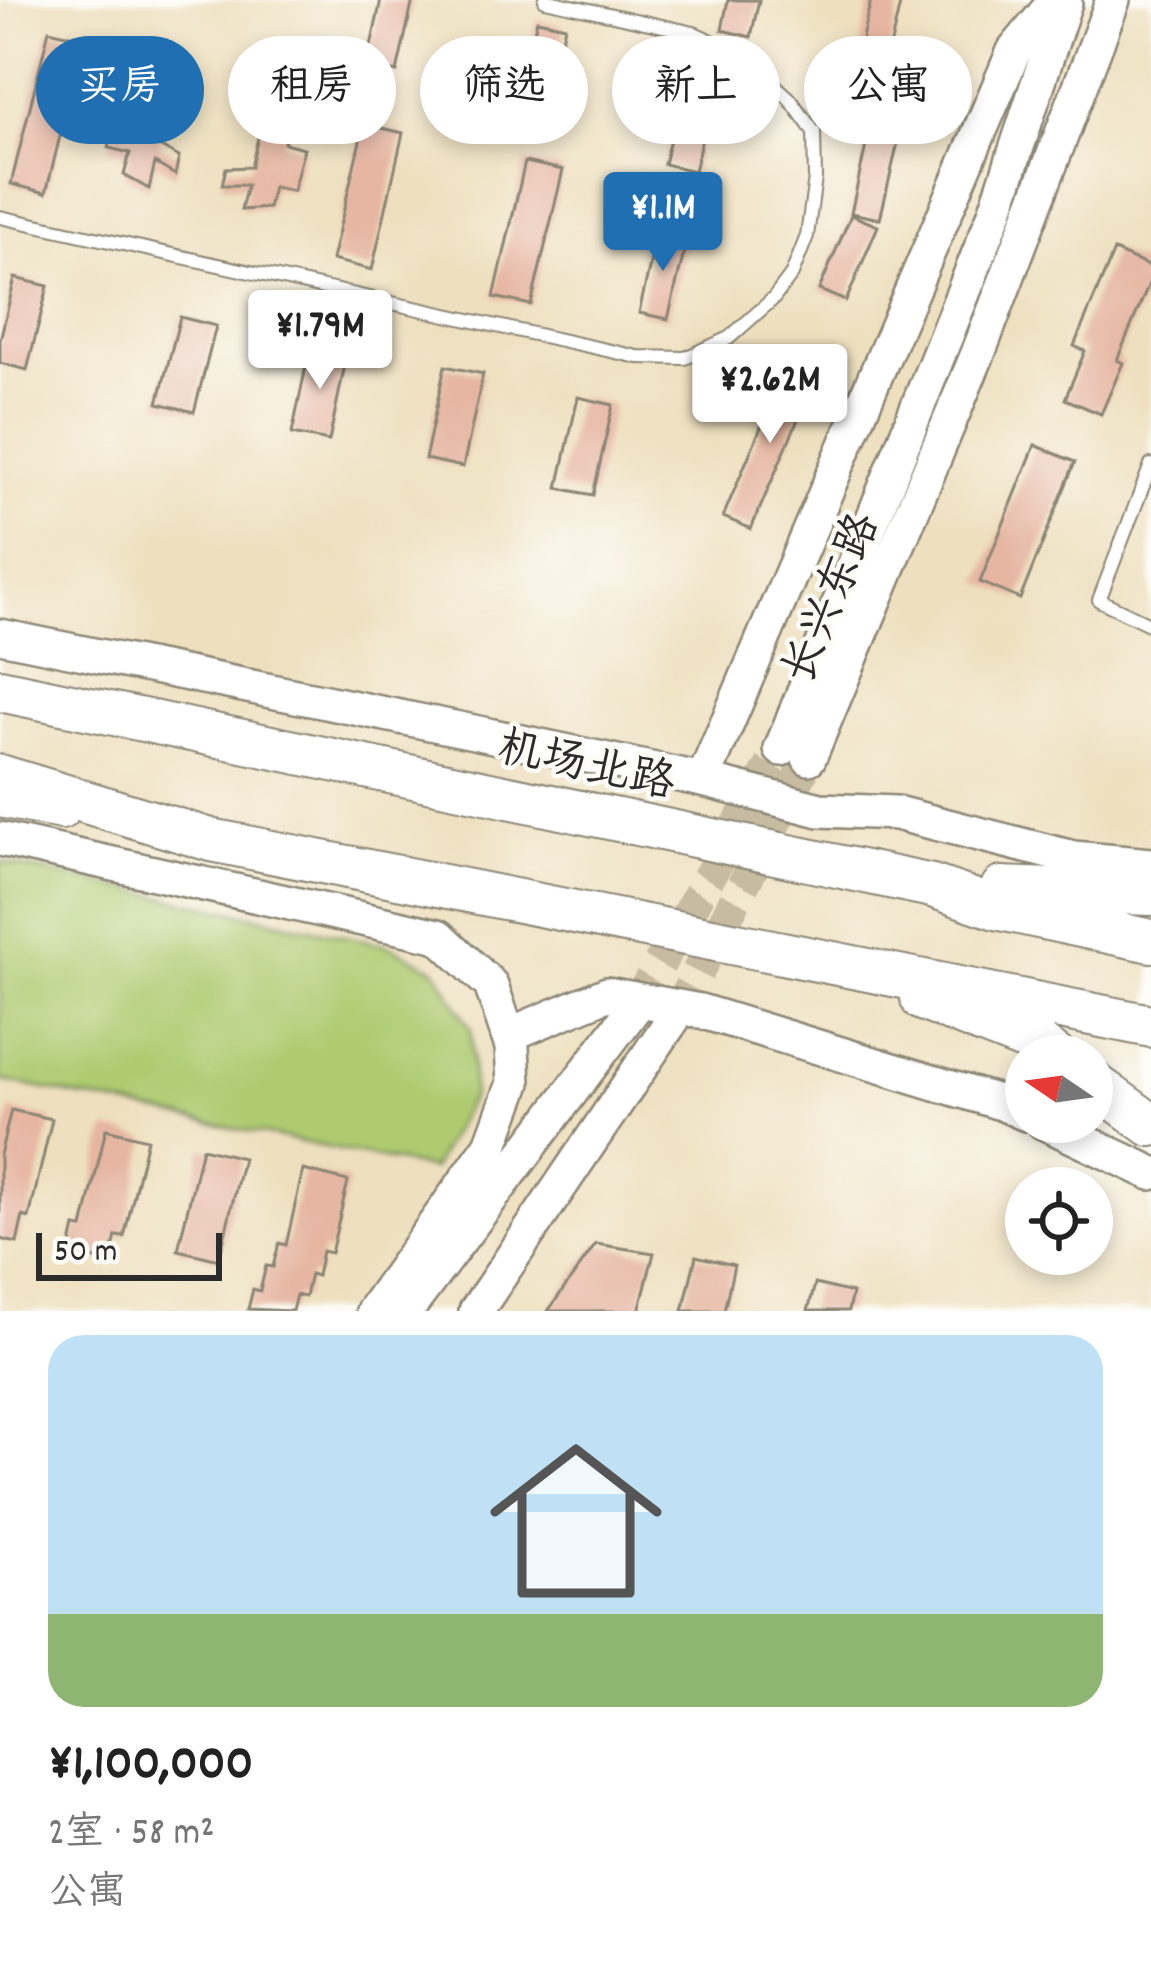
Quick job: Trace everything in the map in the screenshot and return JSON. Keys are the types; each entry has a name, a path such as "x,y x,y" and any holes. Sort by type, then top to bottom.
{"highway":[{"name":"机场北路","path":"0,690 932,886 996,908 1151,941"},
{"path":"0,776 211,840 1151,1026"},
{"path":"932,886 1151,894"},
{"path":"815,956 1014,1035"},
{"path":"1113,1097 1151,1124"}],"main road":[{"name":"长兴东路","path":"1061,0 995,213 795,754 979,351 1113,0"},
{"path":"703,780 1014,52 1061,0"},
{"path":"0,636 703,780 820,810 896,813 1073,858 1151,866"},
{"path":"0,799 211,840"},
{"path":"0,839 440,936 490,986 508,1035 514,1083 491,1145 373,1311"},
{"path":"508,1035 607,994 700,1011 1005,1105"},
{"path":"406,1311 635,1007"},
{"path":"476,1311 675,1016"},
{"path":"1087,1143 1151,1173"}],"lane":[{"path":"0,217 638,358 685,358 730,338 774,298 791,274 807,236 815,178 814,132 790,99 741,54 694,33 545,0"},
{"path":"1151,465 1099,600 1151,626"}],"green space":[{"path":"0,862 388,945 436,970 471,1029 473,1094 432,1169 0,1080"}],"building":[{"path":"381,0 413,0 397,72 396,36 373,36"},
{"path":"728,0 759,0 751,36 722,30"},
{"path":"871,0 901,0 893,36 862,36"},
{"path":"537,20 565,26 563,36 533,36"},
{"path":"36,83 36,144 58,144 46,193 11,184"},
{"path":"396,131 403,133 372,270 332,260 359,144 396,144"},
{"path":"110,144 159,144 179,157 175,175 155,163 149,189 124,175 130,153 109,148"},
{"path":"256,144 304,148 293,191 273,187 268,208 241,210 247,185 222,185 226,168 251,167"},
{"path":"669,144 701,144 694,171 664,164"},
{"path":"866,144 898,144 880,219 851,213"},
{"path":"525,162 563,170 531,305 494,297"},
{"path":"851,215 878,226 846,301 819,290"},
{"path":"658,229 688,236 668,319 639,313"},
{"path":"1114,251 1151,267 1151,279 1117,360 1123,363 1101,414 1065,399 1085,351 1074,346"},
{"path":"15,278 48,286 27,370 0,363 0,340"},
{"path":"180,317 216,326 194,412 158,403"},
{"path":"311,342 348,350 329,441 292,434"},
{"path":"788,363 817,375 751,529 723,517"},
{"path":"445,366 483,374 463,467 425,459"},
{"path":"578,397 613,405 593,495 558,488"},
{"path":"1035,445 1075,462 1020,599 980,582"},
{"path":"11,1110 52,1119 29,1218 23,1216 17,1243 0,1239 0,1155"},
{"path":"106,1129 147,1139 124,1237 116,1236 110,1262 69,1253 75,1227 83,1228"},
{"path":"202,1148 243,1158 219,1260 178,1250"},
{"path":"303,1170 348,1181 331,1253 322,1251 317,1276 310,1274 305,1297 296,1295 292,1311 248,1309 253,1289 260,1291 266,1266 273,1267 279,1243 286,1245"},
{"path":"596,1244 654,1253 639,1311 548,1311"},
{"path":"696,1256 734,1265 724,1311 683,1311"},
{"path":"815,1284 852,1293 848,1311 808,1311"}],"tunnel":[{"path":"635,1007 781,749"},
{"path":"675,1016 809,758"}]}
